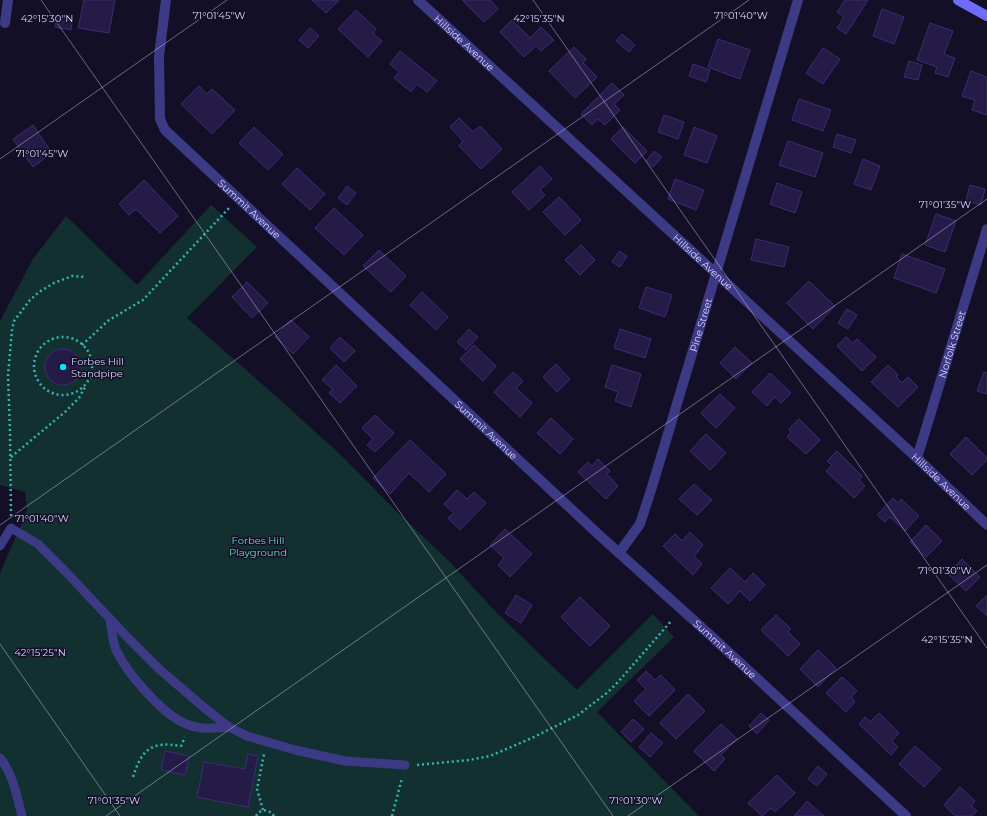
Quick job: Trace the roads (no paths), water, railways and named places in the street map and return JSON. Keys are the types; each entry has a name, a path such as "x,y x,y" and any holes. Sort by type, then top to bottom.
{"main road":[{"path":"958,0 987,16"}],"street":[{"path":"5,23 8,0"},
{"name":"Summit Avenue","path":"166,0 159,56 160,119 165,130 619,553 682,609 906,816"},
{"name":"Hillside Avenue","path":"418,0 917,458 987,525"},
{"name":"Pine Street","path":"619,553 640,524 798,0"},
{"name":"Norfolk Street","path":"917,458 987,229"}],"lane":[{"path":"0,546 11,528 38,544 159,669 228,727 247,736 295,750 345,760 405,766"},
{"path":"110,620 116,650 129,671 158,703 179,720 188,725 203,729 228,727"},
{"path":"0,758 10,775 22,816"}],"place":[{"name":"Forbes Hill Standpipe","path":"63,367"}],"park label":[{"name":"Forbes Hill Playground","path":"258,546"}]}
